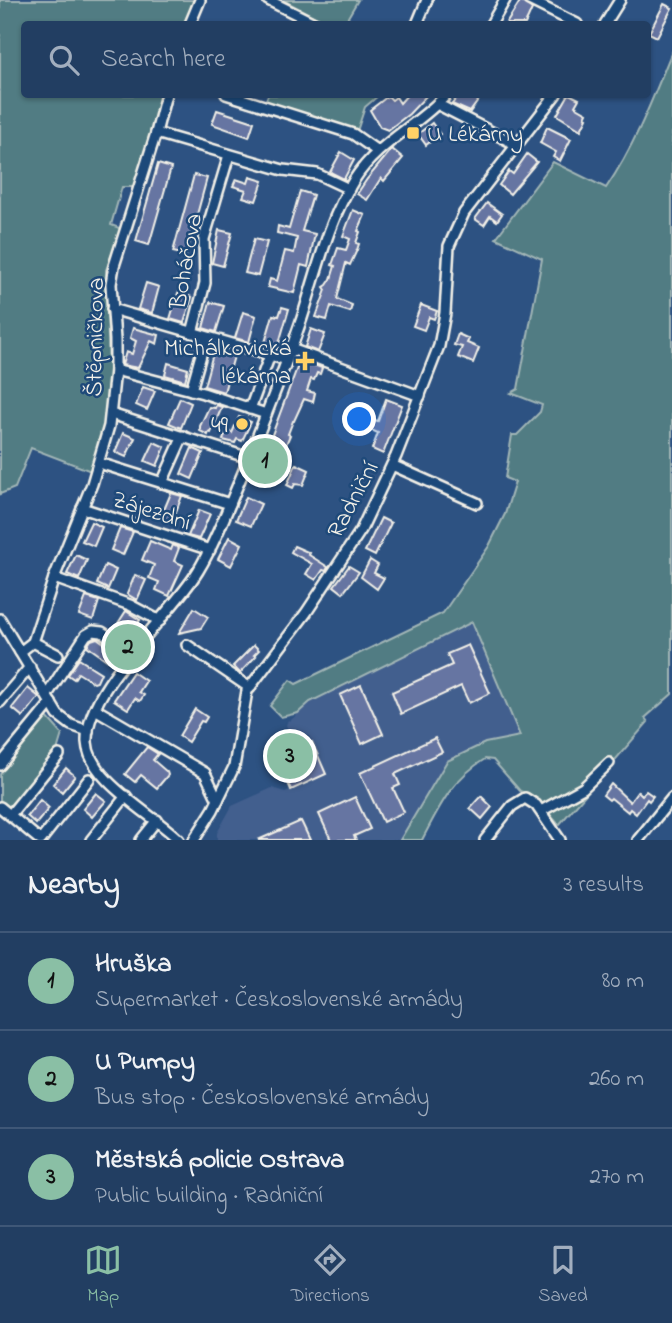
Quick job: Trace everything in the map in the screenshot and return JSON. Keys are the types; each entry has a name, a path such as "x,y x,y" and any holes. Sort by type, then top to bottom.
{"street":[{"path":"191,21 200,0"},
{"path":"268,0 310,21"},
{"path":"418,21 427,0"},
{"path":"493,21 505,0"},
{"path":"529,0 571,21"},
{"path":"607,21 621,0"},
{"name":"Štěpničkova","path":"33,642 54,578 99,463 111,414 116,340 111,284 114,266 165,98"},
{"path":"239,98 353,134 377,151"},
{"path":"179,840 97,769 89,749 88,731 95,709 130,651 160,621 190,583 210,550 267,414 332,225 349,189 377,151 442,98"},
{"name":"Radniční","path":"194,840 218,800 236,758 245,701 250,688 306,613 361,530 392,465 444,326 449,246 456,226 553,98"},
{"path":"437,104 517,145"},
{"path":"156,133 283,170 317,174 349,189"},
{"name":"Boháčova","path":"192,332 205,282 204,239 229,155"},
{"path":"112,309 287,360"},
{"path":"191,390 206,337"},
{"path":"291,349 420,396"},
{"path":"250,408 270,355"},
{"path":"115,370 267,414"},
{"path":"111,414 249,458"},
{"path":"162,483 183,436"},
{"path":"99,463 230,503"},
{"path":"392,465 477,503"},
{"name":"Zájezdní","path":"82,508 210,550"},
{"path":"54,578 130,605 160,621"},
{"path":"0,619 63,720 88,731"},
{"path":"0,765 49,699 86,635 93,631 102,632 130,651"},
{"path":"20,652 33,642 58,655"},
{"path":"187,645 250,688"},
{"path":"0,702 30,667"},
{"path":"95,709 205,773 218,800"},
{"path":"10,815 59,755"},
{"path":"541,811 583,788 609,762"},
{"path":"0,807 40,840 89,779"},
{"path":"91,840 126,796"},
{"path":"638,840 672,798"},
{"path":"485,840 512,806 523,799 531,801 541,811 560,840"},
{"path":"141,840 157,820"}],"shaded area":[{"path":"472,622 520,737 485,743 447,761 400,840 217,840 217,833 232,806 272,788 285,792 326,773 308,735 293,741 286,725 288,720 310,702"}],"green space":[{"path":"0,0 198,0 189,21 21,21 21,98 161,98 134,187 122,187 111,225 122,229 106,270 110,407 91,471 31,448 15,488 0,494"},
{"path":"283,0 358,0 346,21 322,21"},
{"path":"672,51 672,694 645,718 648,722 559,825 535,797 520,791 493,760 485,759 455,785 422,840 400,840 447,761 485,743 520,736 472,622 310,702 298,713 281,717 270,706 290,680 296,684 443,613 489,546 505,514 515,482 505,478 512,435 517,435 540,412 542,405 511,393 518,389 542,259 496,238 553,162 606,188 635,138"},
{"path":"267,98 376,98 365,107 357,131 265,102"},
{"path":"46,716 62,734 56,754 10,809 0,800 0,774"}],"building":[{"path":"521,0 532,9 526,21 508,21"},
{"path":"664,4 672,8 657,37 651,34"},
{"path":"385,98 397,98 400,103 404,98 424,98 388,130 380,127 370,110"},
{"path":"457,98 480,98 470,112 452,104"},
{"path":"567,98 577,98 579,99 575,106 587,113 587,118 581,130 557,115"},
{"path":"217,110 254,122 249,137 212,124"},
{"path":"432,123 440,134 426,145 418,134"},
{"path":"547,127 571,139 560,161 553,157 556,152 540,143"},
{"path":"392,149 403,158 384,181 381,178 367,200 357,194 367,179"},
{"path":"341,152 354,160 344,179 330,172"},
{"path":"527,154 537,162 510,194 499,185 509,171 513,174"},
{"path":"158,164 171,168 149,245 136,241"},
{"path":"194,175 207,178 186,255 173,252"},
{"path":"250,177 263,181 256,201 243,197 246,190 233,186 236,179 248,183"},
{"path":"300,191 313,195 302,231 315,234 308,267 301,265 294,293 268,287 270,279 277,281 285,251 294,253 297,238 277,233 278,226 289,229"},
{"path":"487,203 502,214 497,221 490,216 484,225 475,219"},
{"path":"353,210 365,215 358,231 357,250 350,265 346,263 337,299 352,305 350,312 331,306 327,320 316,317 326,290 324,287 331,279 335,266 332,265 338,248 346,250 350,239 343,236"},
{"path":"219,230 232,233 223,266 212,263"},
{"path":"254,239 267,242 258,276 245,273"},
{"path":"146,283 159,287 152,313 138,309"},
{"path":"178,293 192,297 184,323 170,319"},
{"path":"210,302 224,306 216,332 203,328"},
{"path":"421,305 437,311 434,319 429,317 424,330 413,326"},
{"path":"282,307 289,309 277,350 264,346 273,315 279,316"},
{"path":"243,312 256,316 249,342 235,338"},
{"path":"133,328 159,335 157,344 151,341 138,368 122,365 126,352 132,354 136,341 130,338"},
{"path":"311,329 325,334 318,352 305,347"},
{"path":"458,334 469,339 467,343 479,348 473,363 458,357 462,347 454,345"},
{"path":"214,350 234,356 224,392 204,386"},
{"path":"300,360 322,368 314,380 311,379 307,391 315,393 313,402 304,399 274,473 260,467"},
{"path":"168,363 188,369 185,381 165,375"},
{"path":"143,387 155,391 147,410 136,405"},
{"path":"180,398 191,403 181,428 169,423"},
{"path":"386,399 402,405 383,454 372,449 378,433 371,430 374,420 378,421"},
{"path":"216,405 222,407 208,435 200,431 200,426 209,407 215,408"},
{"path":"239,417 251,422 242,441 237,439 235,443 223,440 227,430 232,433"},
{"path":"123,433 135,438 126,457 115,452"},
{"path":"154,442 165,447 157,466 145,461"},
{"path":"192,448 203,453 192,479 181,474"},
{"path":"296,464 309,470 303,485 295,484 293,488 287,485"},
{"path":"171,493 182,496 172,522 169,523 161,517"},
{"path":"246,497 261,504 251,526 236,520"},
{"path":"199,510 210,514 199,539 188,536"},
{"path":"381,518 391,523 375,556 365,551"},
{"path":"91,522 102,527 94,546 82,541"},
{"path":"120,528 133,532 123,555 111,550"},
{"path":"229,537 242,544 231,566 218,559"},
{"path":"150,541 171,550 173,545 179,548 174,561 183,565 169,596 156,590 159,582 149,578 154,565 142,560"},
{"path":"294,546 310,553 309,555 328,567 326,571 323,570 316,580 306,574 312,564 291,552"},
{"path":"76,555 87,560 79,579 67,574"},
{"path":"370,560 378,565 374,573 384,578 377,589 361,577"},
{"path":"105,565 116,570 108,589 97,584"},
{"path":"349,566 359,572 343,593 334,586"},
{"path":"135,575 146,580 137,600 127,594"},
{"path":"86,597 99,601 93,620 79,615"},
{"path":"194,608 208,617 201,628 179,633"},
{"path":"126,611 140,620 128,637 115,628"},
{"path":"97,638 115,651 112,660 108,661 87,646 91,640"},
{"path":"254,645 259,650 254,655 256,656 240,673 233,666"},
{"path":"468,645 490,693 469,703 461,686 401,714 392,692 452,665 447,654"},
{"path":"79,659 101,673 97,682 94,683 78,673 74,679 68,675"},
{"path":"133,672 146,681 139,692 144,695 140,701 135,698 128,709 114,700"},
{"path":"361,685 383,734 362,744 340,695"},
{"path":"28,688 39,697 23,717 12,708"},
{"path":"195,709 207,717 204,722 201,721 188,742 179,736"},
{"path":"435,738 442,752 395,774 400,785 393,788 404,812 383,822 360,773"},
{"path":"312,742 326,774 291,790 277,758"},
{"path":"147,747 158,754 153,760 168,775 157,788 141,775 135,782 125,774"},
{"path":"66,768 75,776 62,792 53,784"},
{"path":"611,784 630,802 638,791 642,795 646,791 653,796 649,801 647,799 636,814 630,809 628,812 603,795"},
{"path":"96,793 106,801 92,817 83,809"},
{"path":"481,796 492,807 482,819 470,808"},
{"path":"355,797 370,829 354,836 356,840 331,840 319,814"},
{"path":"40,800 49,808 36,824 27,816"},
{"path":"301,821 310,840 258,840"}],"place":[{"name":"U Lékárny","path":"413,133"},
{"name":"Michálkovická lékárna","path":"305,361"},
{"name":"49","path":"242,424"},
{"name":"Hruška","path":"265,461"},
{"name":"U Pumpy","path":"128,647"},
{"name":"Městská policie Ostrava","path":"290,756"}]}
